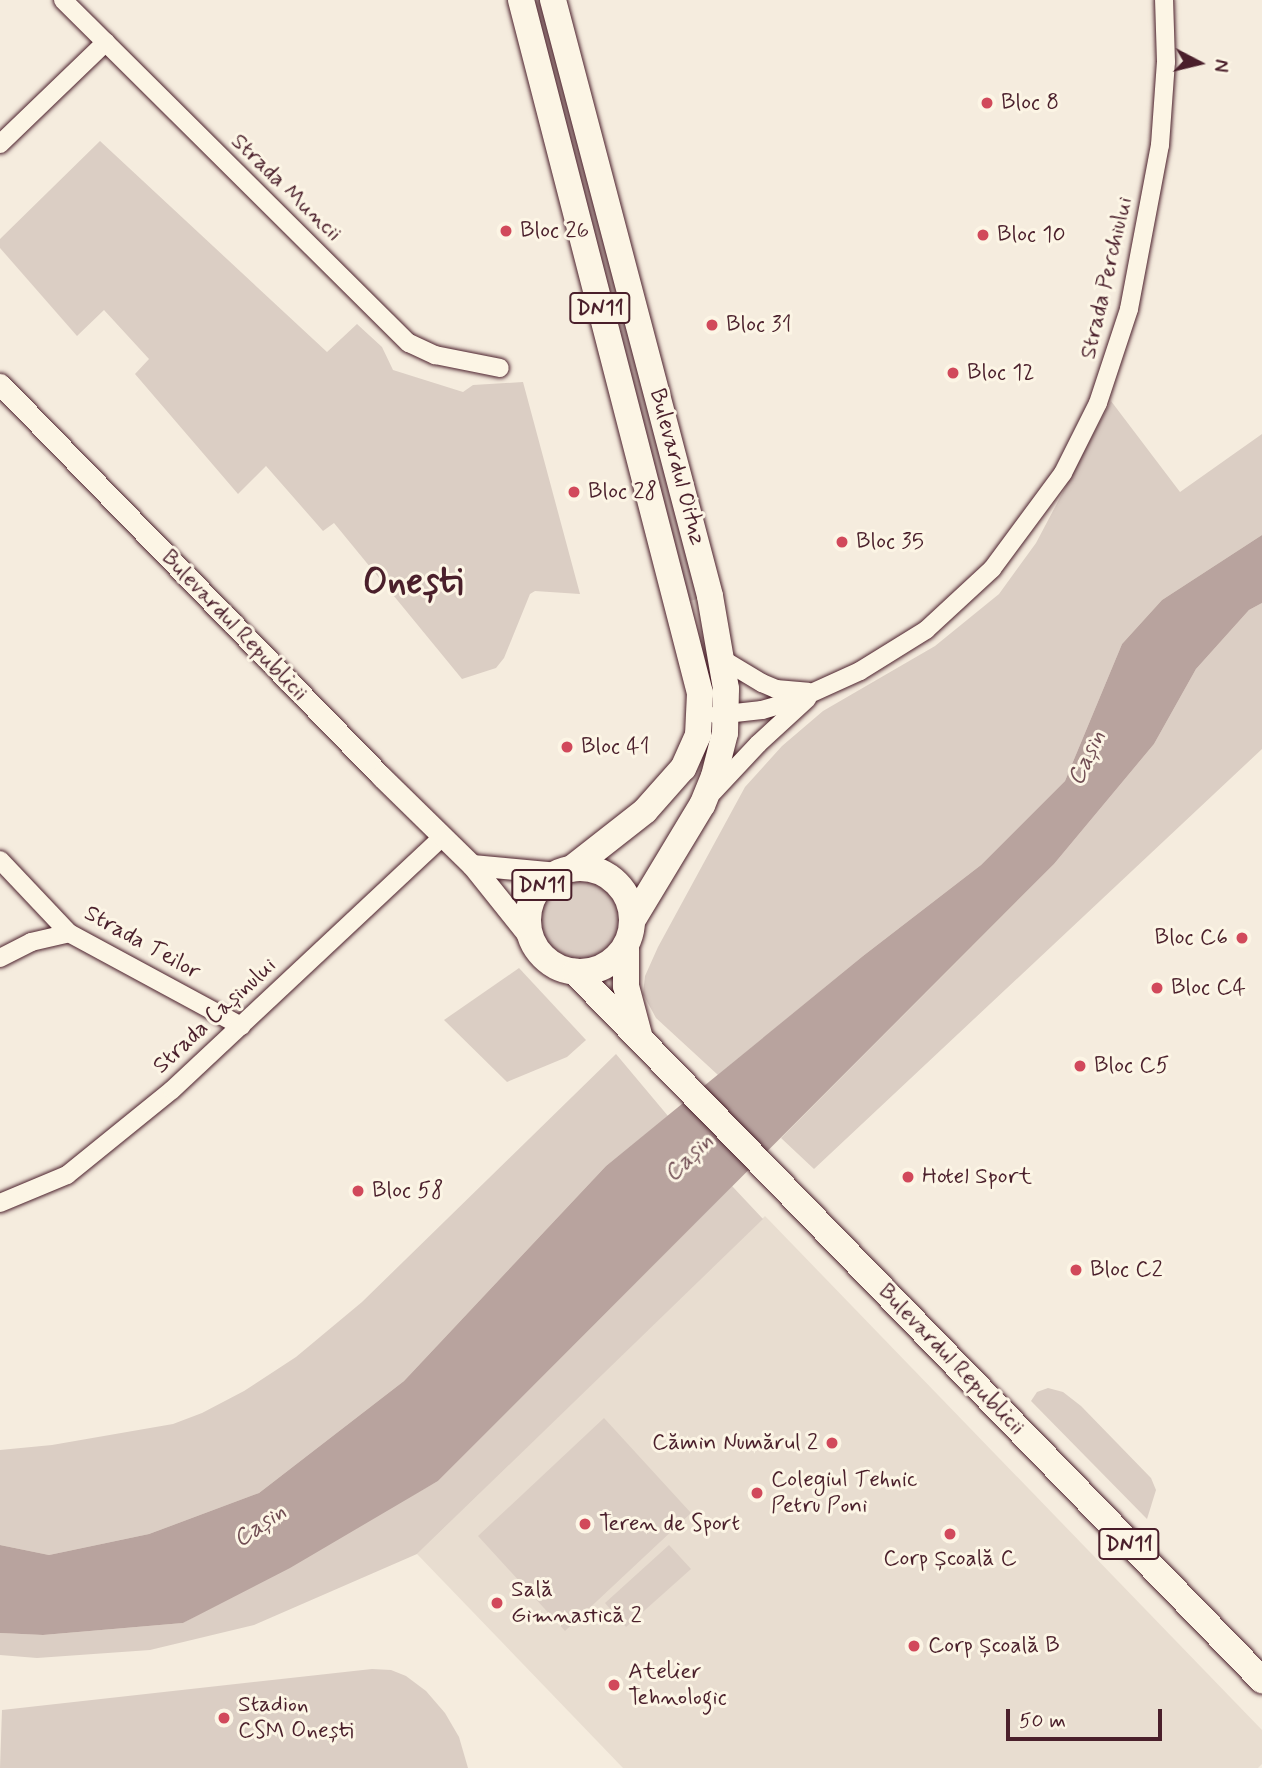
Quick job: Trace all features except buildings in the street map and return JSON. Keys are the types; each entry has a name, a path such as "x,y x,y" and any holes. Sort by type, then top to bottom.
{"main road":[{"name":"Bulevardul Oituz","path":"521,0 695,668 700,715 695,746 667,788 624,829 564,871"},
{"name":"Bulevardul Oituz","path":"553,0 714,609 727,715 719,762 702,805 629,933"},
{"path":"681,615 693,622 699,621 714,609"},
{"name":"DN11","path":"584,868 609,876 626,896 629,933 618,955 599,969 575,972 549,962 532,940 528,927 532,901 538,889 564,871 584,868"},
{"name":"Bulevardul Republicii","path":"629,933 626,986 641,1040"},
{"name":"Bulevardul Republicii","path":"575,972 1262,1679"}],"street":[{"name":"Strada Muncii","path":"63,0 410,343 435,355 500,368"},
{"name":"Strada Perchiului","path":"700,715 727,715 772,708 815,691 902,647 972,591 1041,506 1081,439 1098,403 1121,341 1154,190 1164,102 1164,0"},
{"path":"0,144 106,43"},
{"path":"576,215 608,206"},
{"name":"Bulevardul Republicii","path":"0,384 472,865 532,940"},
{"name":"Strada Perchiului","path":"722,659 776,689 815,691"},
{"name":"Strada Perchiului","path":"702,805 739,763 815,691"},
{"name":"Strada Cașinului","path":"0,1203 50,1184 80,1165 172,1090 442,837"},
{"name":"Strada Teilor","path":"0,860 69,933 241,1026"},
{"path":"472,865 564,871"},
{"path":"0,958 31,942 69,933"}],"shaded area":[{"path":"521,0 553,0 710,596 677,604"},
{"path":"100,141 327,352 357,324 382,347 393,370 463,392 473,385 523,382 580,594 535,591 530,594 504,658 496,668 462,679 334,523 323,531 266,466 238,494 135,374 149,359 104,310 77,336 0,248 0,239"},
{"path":"1111,401 1180,492 1262,434 1262,535 1162,600 1122,644 1065,781 981,865 863,956 718,1075 656,1018 643,994 645,976 658,947 745,787 782,746 823,711 935,646 999,594 1036,543"},
{"path":"1262,603 1262,749 814,1169 781,1138 1054,864 1154,744 1196,669 1249,610"},
{"path":"580,868 600,872 623,891 628,900 632,920 628,940 609,963 600,968 580,972 560,968 537,949 532,940 528,920 532,900 551,877 560,872"},
{"path":"519,968 586,1040 567,1057 507,1082 444,1020"},
{"path":"616,1054 668,1116 606,1166 404,1381 259,1493 149,1534 49,1555 0,1545 0,1450 52,1445 173,1424 202,1413 244,1391 296,1357 362,1302"},
{"path":"732,1186 763,1219 417,1554 254,1625 150,1650 37,1658 0,1655 0,1633 43,1635 183,1623 438,1481"},
{"name":"Colegiul Tehnic Petru Poni","path":"765,1216 1262,1730 1262,1764 1258,1768 623,1768 417,1554"},
{"path":"1048,1388 1063,1392 1081,1406 1151,1478 1156,1490 1147,1519 1031,1401 1037,1392"},
{"name":"Teren de Sport","path":"604,1418 691,1513 565,1631 478,1536"},
{"path":"669,1545 691,1569 626,1627 605,1603"},
{"name":"Stadion CSM Onești","path":"372,1669 391,1670 406,1676 426,1691 445,1713 459,1737 468,1768 0,1768 2,1710"}],"water":[{"name":"Cașin","path":"1262,535 1262,603 1249,610 1196,669 1154,744 1054,864 438,1481 290,1568 183,1623 43,1635 0,1633 0,1545 49,1555 149,1534 259,1493 404,1381 606,1166 863,956 981,865 1065,781 1122,644 1162,600"}],"place":[{"name":"Bloc 8","path":"987,103"},
{"name":"Bloc 26","path":"506,231"},
{"name":"Bloc 10","path":"983,235"},
{"name":"Bloc 31","path":"712,325"},
{"name":"Bloc 12","path":"953,373"},
{"name":"Bloc 28","path":"574,492"},
{"name":"Bloc 35","path":"842,542"},
{"name":"Bloc 41","path":"567,747"},
{"name":"Bloc C6","path":"1242,938"},
{"name":"Bloc C4","path":"1157,988"},
{"name":"Bloc C5","path":"1080,1066"},
{"name":"Hotel Sport","path":"908,1177"},
{"name":"Bloc 58","path":"358,1191"},
{"name":"Bloc C2","path":"1076,1270"},
{"name":"Cămin Numărul 2","path":"832,1443"},
{"name":"Colegiul Tehnic Petru Poni","path":"757,1493"},
{"name":"Teren de Sport","path":"585,1524"},
{"name":"Corp Școală C","path":"950,1534"},
{"name":"Sală Gimnastică 2","path":"497,1603"},
{"name":"Corp Școală B","path":"914,1646"},
{"name":"Atelier Tehnologic","path":"614,1685"},
{"name":"Stadion CSM Onești","path":"224,1718"}],"district":[{"name":"Onești","path":"413,583"}]}
